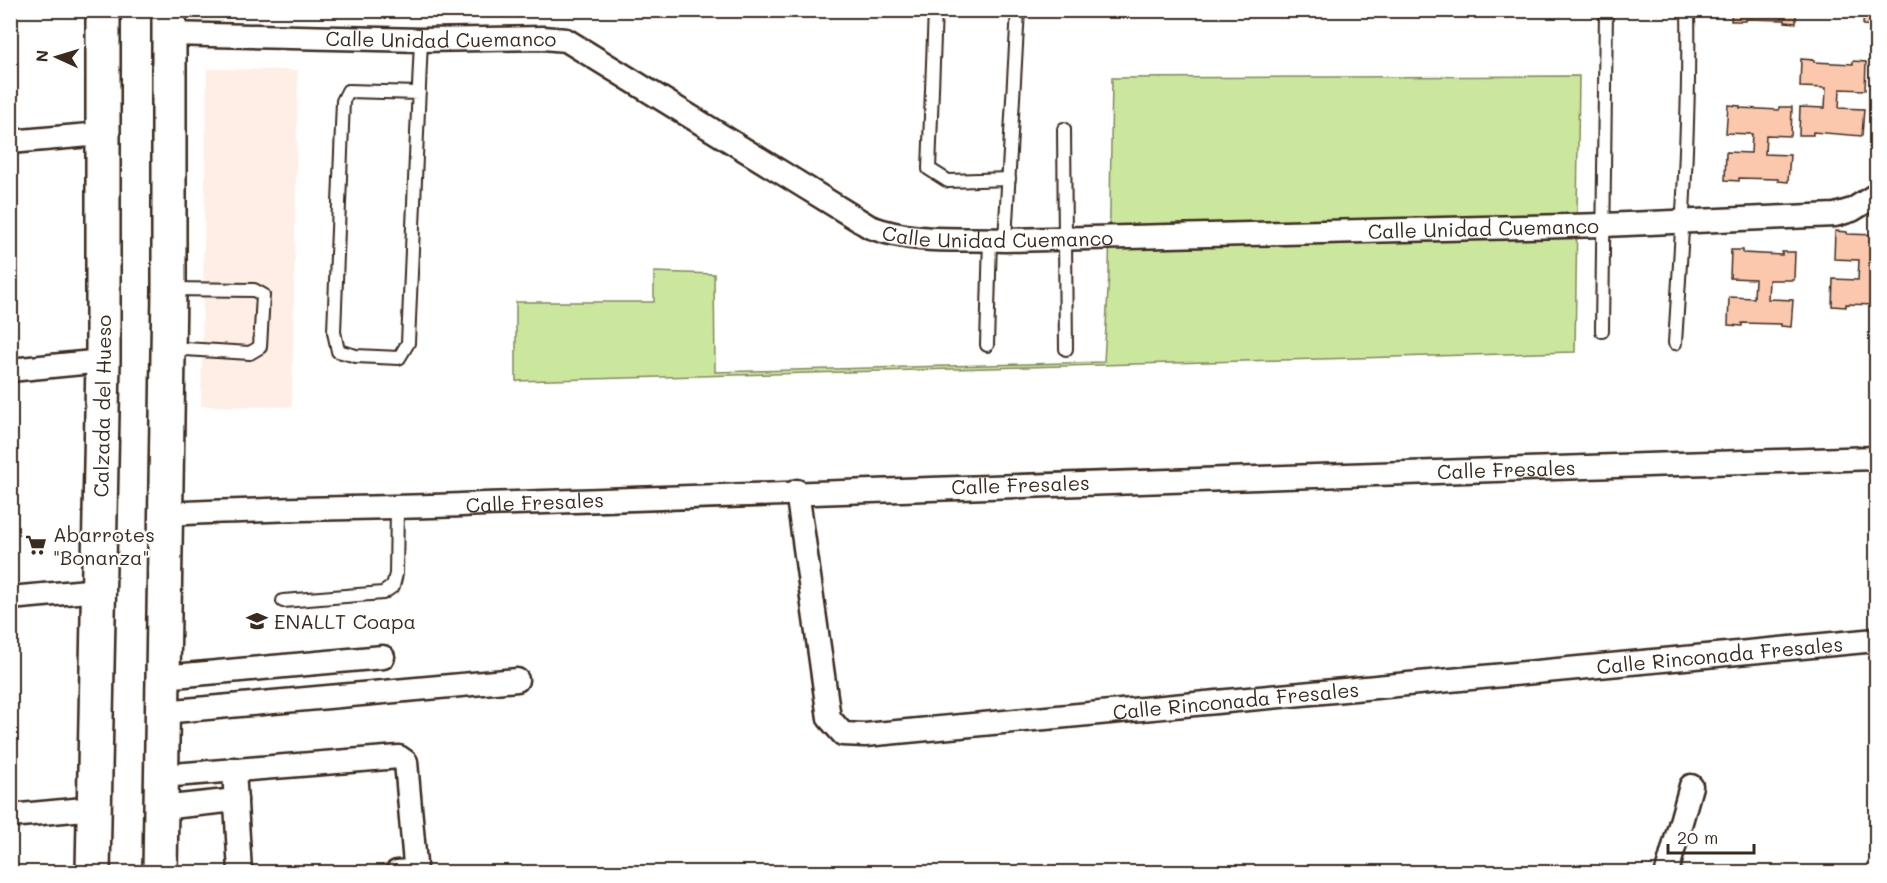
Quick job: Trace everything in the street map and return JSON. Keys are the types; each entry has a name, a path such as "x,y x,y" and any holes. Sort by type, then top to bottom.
{"main road":[{"name":"Calzada del Hueso","path":"93,873 103,362 103,10"},
{"path":"160,873 169,289 169,22"}],"street":[{"name":"Calle Unidad Cuemanco","path":"169,22 421,40 543,38 566,40 870,227 893,235 919,239 997,240 1604,225 1835,215 1852,210 1876,195"},
{"path":"10,142 102,134"},
{"path":"10,370 103,362"},
{"name":"Calle Fresales","path":"166,514 397,508 797,491 1876,458"},
{"name":"Calle Rinconada Fresales","path":"797,491 829,718 843,734 865,735 1876,640"},
{"path":"10,598 99,590"},
{"path":"163,677 383,657"},
{"path":"162,712 517,680"},
{"path":"161,792 234,769 399,757 406,762 415,864 409,871 397,873"},
{"path":"234,769 240,873"},
{"path":"1666,873 1691,786"},
{"path":"161,792 236,800"},
{"path":"10,816 95,808"}],"lane":[{"path":"935,10 929,169 948,181 1009,179"},
{"path":"987,345 997,240 1009,179 1018,10"},
{"path":"1602,332 1606,10"},
{"path":"1676,343 1683,221 1688,10"},
{"path":"419,93 348,91 343,101 334,332 338,351 356,356 399,358 408,343 419,93 421,40"},
{"path":"1064,129 1066,349"},
{"path":"167,348 250,352 260,347 263,295 254,290 169,289"},
{"path":"283,601 383,592 393,586 396,574 397,508"}],"shaded area":[{"path":"207,69 298,70 292,407 201,406"}],"green space":[{"path":"1579,76 1575,352 516,381 516,302 654,302 654,272 714,274 715,372 1104,362 1109,273 1112,78"}],"building":[{"path":"1732,10 1796,10 1796,23 1785,22 1785,20 1731,21"},
{"path":"1864,10 1876,10 1876,26 1863,25"},
{"path":"1801,59 1853,64 1853,61 1866,62 1865,90 1840,89 1839,108 1864,109 1862,136 1813,132 1813,135 1799,135 1800,107 1825,108 1826,88 1800,87"},
{"path":"1728,105 1740,106 1740,108 1779,110 1779,107 1792,107 1791,136 1766,135 1765,154 1790,155 1788,182 1778,181 1778,179 1725,180 1726,152 1751,153 1752,134 1726,133"},
{"path":"1835,231 1847,232 1847,234 1876,235 1876,261 1873,261 1872,281 1876,281 1876,305 1832,306 1833,279 1858,280 1859,260 1834,259"},
{"path":"1731,250 1743,250 1743,253 1782,255 1782,252 1795,252 1794,280 1769,280 1768,299 1793,300 1791,327 1781,326 1781,324 1728,325 1729,297 1754,298 1755,279 1730,278"}],"place":[{"name":"Abarrotes \"Bonanza\"","path":"36,545"},
{"name":"ENALLT Coapa","path":"257,621"}]}
